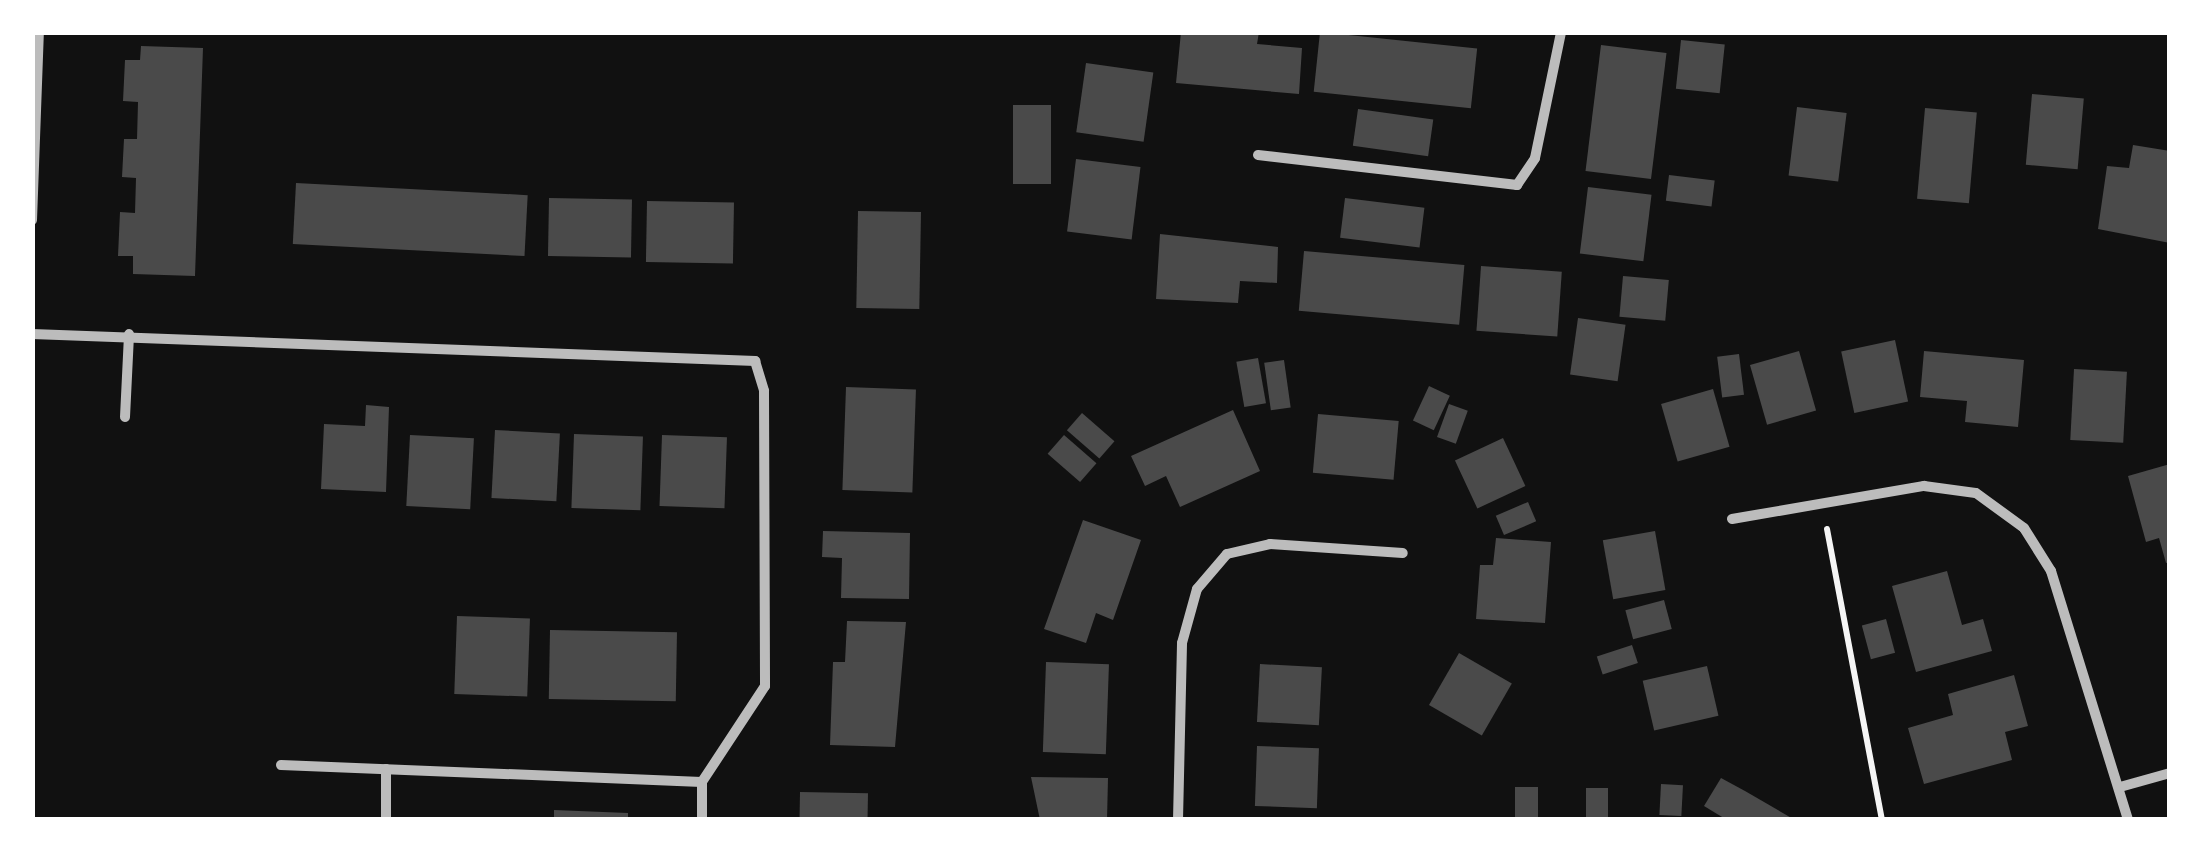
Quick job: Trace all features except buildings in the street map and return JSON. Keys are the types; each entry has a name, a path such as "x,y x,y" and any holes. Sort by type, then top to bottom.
{"street":[{"path":"32,220 39,32"},
{"path":"1258,155 1517,184 1535,158 1561,32"},
{"path":"32,334 129,334 754,361 764,392 765,686 702,782 702,820"},
{"path":"125,417 129,334"},
{"path":"1732,519 1822,498 1924,486 1976,493 2024,528 2050,571 2128,820"},
{"path":"1178,820 1182,643 1197,589 1227,554 1270,544 1402,553"},
{"path":"280,765 702,782"},
{"path":"386,769 386,820"},
{"path":"2120,787 2170,773"}],"path":[{"path":"1822,498 1882,820"}]}
